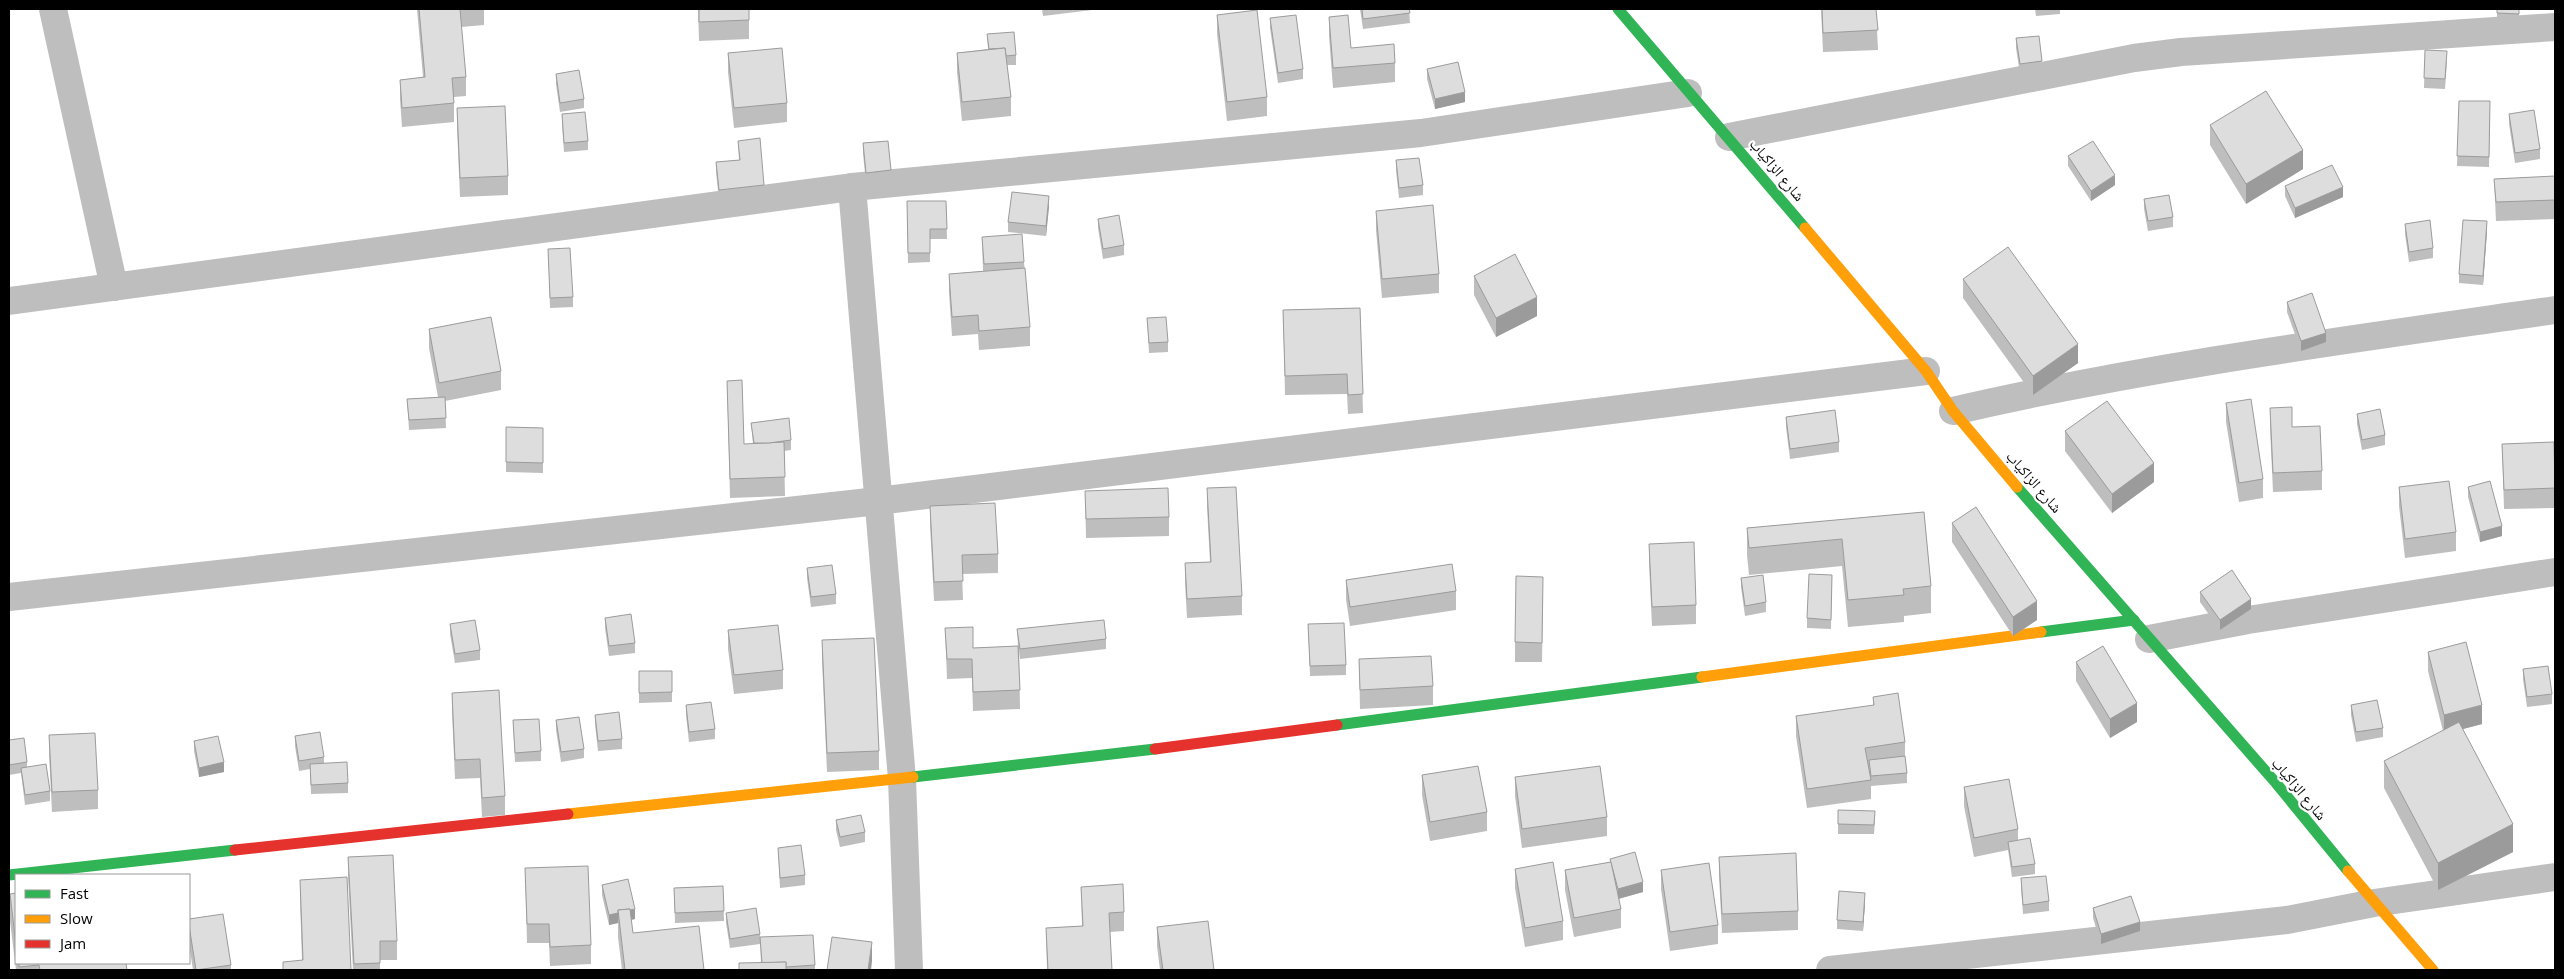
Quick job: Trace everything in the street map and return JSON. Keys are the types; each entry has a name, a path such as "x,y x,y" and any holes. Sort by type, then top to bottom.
{"street":[{"path":"53,9 114,287"},
{"name":"شارع الزاكياب","path":"1618,9 1688,93 1729,137 1926,371 1953,410 2276,783 2374,903 2433,970"},
{"path":"1729,137 2134,58 2181,52 2555,27"},
{"path":"9,301 852,187 1421,133 1688,93"},
{"path":"852,187 902,779 909,970"},
{"path":"1953,410 2212,360 2555,310"},
{"path":"9,597 878,501 1926,371"},
{"path":"9,874 902,779 2142,629 2248,620 2555,572"},
{"path":"1830,970 2287,920 2374,903 2555,877"}],"building":[{"path":"419,9 460,9 466,77 452,78 454,103 402,108 400,80 425,77"},
{"path":"699,9 749,9 749,20 699,22"},
{"path":"1362,9 1409,9 1410,13 1363,19"},
{"path":"1822,9 1876,9 1878,30 1823,33"},
{"path":"2497,9 2519,9 2519,14 2497,13"},
{"path":"1257,10 1267,97 1227,102 1217,15"},
{"path":"1296,15 1303,69 1278,73 1270,18"},
{"path":"1348,15 1351,48 1394,44 1395,63 1333,68 1329,17"},
{"path":"1014,32 1016,55 1006,56 1005,48 989,49 987,34"},
{"path":"2039,36 2042,61 2020,64 2016,38"},
{"path":"782,48 787,103 734,108 728,53"},
{"path":"1005,48 1011,97 962,102 957,53"},
{"path":"2425,50 2447,51 2445,79 2424,78"},
{"path":"1458,62 1465,92 1435,99 1427,69"},
{"path":"579,70 584,99 560,103 556,74"},
{"path":"2266,91 2303,150 2246,184 2210,125"},
{"path":"2459,101 2490,101 2489,157 2457,156"},
{"path":"505,106 508,176 460,178 457,108"},
{"path":"2534,110 2540,149 2515,153 2509,114"},
{"path":"585,112 588,141 564,143 562,114"},
{"path":"760,138 764,185 719,190 716,162 740,160 738,141"},
{"path":"888,141 891,170 866,173 863,143"},
{"path":"2093,141 2115,175 2091,191 2068,156"},
{"path":"1419,158 1423,185 1399,188 1396,160"},
{"path":"2332,165 2343,187 2295,208 2285,186"},
{"path":"2555,176 2555,200 2496,202 2494,179"},
{"path":"1012,192 1049,196 1046,226 1008,222"},
{"path":"2169,195 2173,217 2148,221 2144,199"},
{"path":"907,201 946,201 947,229 930,229 930,253 908,253"},
{"path":"1433,205 1439,274 1382,279 1376,211"},
{"path":"1119,215 1124,245 1103,249 1098,219"},
{"path":"2430,220 2433,248 2409,252 2405,224"},
{"path":"2463,220 2487,221 2483,276 2459,274"},
{"path":"1022,234 1024,262 984,264 982,237"},
{"path":"2008,247 2078,344 2033,376 1963,279"},
{"path":"570,248 573,297 550,298 548,249"},
{"path":"1515,254 1537,297 1496,318 1474,276"},
{"path":"1025,268 1030,327 979,331 978,315 952,317 949,274"},
{"path":"2312,293 2326,333 2301,341 2287,302"},
{"path":"1360,308 1363,394 1348,395 1347,374 1285,376 1283,310"},
{"path":"491,317 501,371 439,383 429,329"},
{"path":"1166,317 1168,342 1149,343 1147,318"},
{"path":"742,380 744,444 784,442 785,477 730,479 727,381"},
{"path":"445,397 446,418 409,420 407,399"},
{"path":"2251,399 2263,479 2239,483 2226,403"},
{"path":"2107,401 2154,463 2112,494 2065,431"},
{"path":"2292,407 2292,427 2320,426 2322,471 2273,473 2270,408"},
{"path":"2380,409 2385,435 2362,440 2357,414"},
{"path":"1835,410 1839,442 1790,449 1786,417"},
{"path":"789,418 791,440 754,443 751,423"},
{"path":"506,427 543,428 543,463 506,462"},
{"path":"2554,442 2555,488 2504,490 2502,444"},
{"path":"2449,481 2456,532 2405,539 2399,487"},
{"path":"2490,481 2502,526 2480,532 2468,487"},
{"path":"1236,487 1242,596 1187,599 1185,563 1211,562 1207,488"},
{"path":"1168,488 1169,517 1086,519 1085,491"},
{"path":"995,503 998,554 962,555 963,581 934,582 930,506"},
{"path":"1976,507 2037,601 2013,617 1952,523"},
{"path":"1924,512 1931,586 1903,589 1904,595 1848,600 1842,539 1749,548 1747,528"},
{"path":"1694,542 1696,605 1652,607 1649,544"},
{"path":"1452,564 1456,591 1350,607 1346,580"},
{"path":"832,565 836,594 811,597 807,568"},
{"path":"2232,570 2251,599 2220,620 2200,592"},
{"path":"1809,574 1832,575 1831,620 1807,618"},
{"path":"1763,575 1766,602 1745,606 1741,578"},
{"path":"1516,576 1543,577 1542,643 1515,642"},
{"path":"631,614 635,643 609,646 605,618"},
{"path":"475,620 480,650 455,654 450,624"},
{"path":"1104,620 1106,639 1020,649 1017,629"},
{"path":"1344,623 1346,665 1310,666 1308,624"},
{"path":"778,625 783,670 734,675 728,630"},
{"path":"973,627 973,648 1018,646 1020,690 973,692 972,659 947,659 945,628"},
{"path":"874,638 879,751 827,753 822,640"},
{"path":"2466,642 2482,705 2444,715 2428,652"},
{"path":"2103,646 2137,703 2110,719 2076,662"},
{"path":"1431,656 1433,686 1360,690 1359,659"},
{"path":"2548,666 2552,694 2527,697 2523,669"},
{"path":"639,671 672,671 672,692 639,693"},
{"path":"499,690 505,796 482,798 480,759 455,760 452,693"},
{"path":"1898,693 1905,742 1865,748 1871,780 1807,789 1796,716 1874,705 1873,697"},
{"path":"2377,700 2383,728 2356,732 2351,705"},
{"path":"711,702 715,729 689,732 686,705"},
{"path":"619,712 622,739 598,741 595,715"},
{"path":"579,717 584,749 561,752 556,720"},
{"path":"539,719 541,751 515,753 513,720"},
{"path":"2459,722 2513,824 2438,863 2384,761"},
{"path":"320,732 324,757 299,761 295,736"},
{"path":"95,733 98,790 52,792 49,735"},
{"path":"218,736 224,762 199,768 194,741"},
{"path":"24,738 27,762 9,765 9,740"},
{"path":"1905,756 1907,773 1871,776 1869,760"},
{"path":"347,762 348,783 311,785 310,764"},
{"path":"46,764 50,791 25,795 21,768"},
{"path":"1478,766 1487,812 1430,822 1422,775"},
{"path":"1600,766 1607,817 1522,829 1515,777"},
{"path":"2009,779 2018,829 1974,838 1964,787"},
{"path":"1838,810 1875,811 1874,825 1838,824"},
{"path":"861,815 865,832 840,837 836,820"},
{"path":"2030,838 2035,864 2012,867 2008,842"},
{"path":"801,845 805,875 780,878 778,848"},
{"path":"1635,852 1643,882 1618,889 1610,859"},
{"path":"1796,853 1798,911 1722,914 1719,857"},
{"path":"393,855 397,941 380,941 380,963 354,964 348,857"},
{"path":"1553,862 1563,921 1525,928 1515,869"},
{"path":"1611,862 1621,909 1574,918 1565,870"},
{"path":"1709,863 1718,925 1670,932 1661,870"},
{"path":"588,866 591,945 550,947 549,924 527,924 525,868"},
{"path":"2046,876 2049,901 2023,905 2021,878"},
{"path":"347,877 351,970 283,970 283,962 303,960 300,880"},
{"path":"628,879 635,909 618,910 618,913 609,915 602,885"},
{"path":"1123,884 1124,912 1109,913 1112,970 1048,970 1046,928 1083,926 1081,887"},
{"path":"723,886 724,911 675,913 674,888"},
{"path":"1839,891 1865,893 1863,922 1837,920"},
{"path":"15,893 15,936 10,894"},
{"path":"2131,896 2140,922 2101,934 2093,908"},
{"path":"756,908 760,934 730,939 726,913"},
{"path":"630,909 633,933 699,926 704,970 625,970 618,910"},
{"path":"223,914 231,965 196,970 190,919"},
{"path":"1208,921 1214,970 1163,970 1157,927"},
{"path":"813,935 815,965 786,967 786,962 762,963 760,937"},
{"path":"832,937 872,942 868,970 827,970"},
{"path":"786,962 786,970 739,970 739,963"},
{"path":"19,964 126,964 127,970 40,970 39,965 19,967"}],"traffic: fast":[{"path":"1618,9 1805,228"},
{"path":"2017,487 2276,783 2348,871"},
{"path":"2041,632 2134,620"},
{"path":"1337,725 1702,677"},
{"path":"913,777 1155,749"},
{"path":"18,874 235,850"},
{"path":"9,875 15,874"}],"traffic: slow":[{"path":"1805,228 1926,371 1953,411 2017,487"},
{"path":"1702,677 2041,632"},
{"path":"568,814 913,777"},
{"path":"2348,871 2433,970"}],"traffic: jam":[{"path":"1155,749 1337,725"},
{"path":"235,850 568,814"}]}
